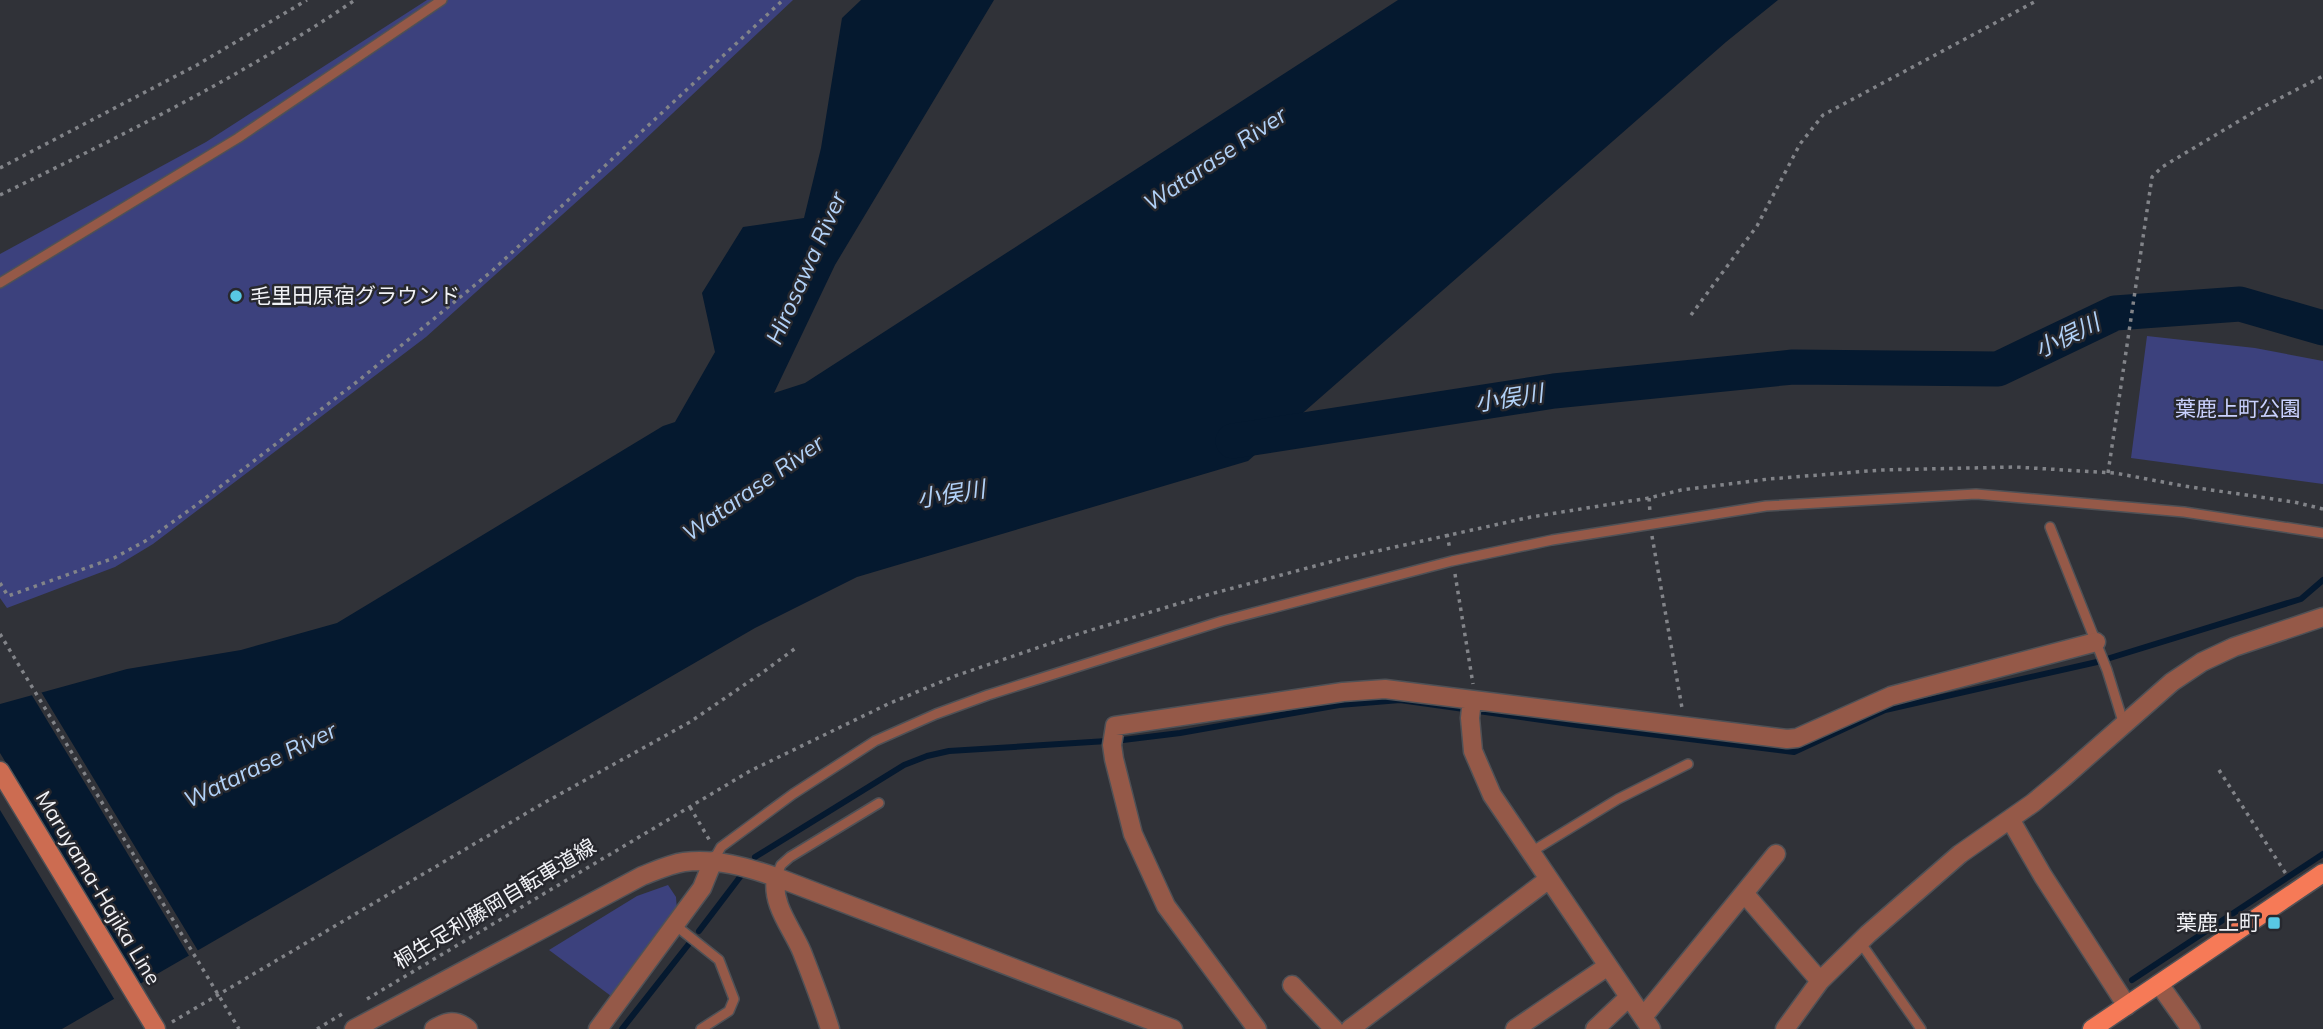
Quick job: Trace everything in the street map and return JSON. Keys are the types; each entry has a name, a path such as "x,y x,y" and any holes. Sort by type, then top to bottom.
{"main road":[{"name":"Maruyama-Hajika Line","path":"0,771 164,1026"},
{"path":"2092,1029 2323,873"}],"street":[{"path":"1785,1029 1819,981 1860,942 1960,854 2043,794 2172,682 2202,662 2234,647 2323,617"},
{"path":"1257,1029 1166,906 1133,834 1114,759 1112,745 1115,726 1343,692 1385,689 1471,708 1787,739 1797,738 1891,695 2098,647"},
{"path":"1471,708 1473,751 1492,795 1647,1023 1776,854"},
{"path":"2010,819 2043,876 2127,1006"},
{"path":"598,1029 702,888 713,861"},
{"path":"354,1029 642,876 681,862 713,861 776,877 1171,1029"},
{"path":"776,877 775,894 801,949 830,1029"},
{"path":"1350,1029 1549,879"},
{"path":"1744,893 1819,981"},
{"path":"1515,1029 1608,967"},
{"path":"2159,984 2191,1029"},
{"path":"1292,985 1334,1029"},
{"path":"1595,1029 1629,997"},
{"path":"435,1029 448,1022 456,1022 468,1029"}],"lane":[{"path":"0,283 238,138 442,0"},
{"path":"713,861 721,846 836,764 875,741 936,714 1095,659 1222,621 1452,561 1552,540 1766,506 1976,494 2184,512 2323,533"},
{"path":"2050,527 2107,670 2124,725"},
{"path":"1531,852 1618,799 1688,764"},
{"path":"776,877 781,865 790,857 879,803"},
{"path":"675,925 719,960 734,999 729,1011 701,1029"},
{"path":"1860,942 1921,1029"}],"path":[{"path":"0,168 197,65 307,0"},
{"path":"0,195 287,46 355,0"},
{"path":"0,583 8,596 114,558 149,539 199,503 358,381 529,238 783,0"},
{"path":"1691,315 1757,226 1800,144 1823,115 2038,0"},
{"path":"2323,76 2259,109 2162,167 2152,177 2108,472 2323,509"},
{"path":"1447,534 1451,555"},
{"path":"1652,534 1684,716"},
{"path":"1454,568 1473,689 1471,708"},
{"path":"0,634 239,1029"},
{"path":"164,1026 542,804 690,722 796,646"},
{"path":"2219,770 2297,891"},
{"name":"桐生足利藤岡自転車道線","path":"363,1001 469,941 690,807 711,842"},
{"path":"317,1029 352,1008"}],"green space":[{"name":"毛里田原宿グラウンド","path":"427,0 793,0 621,162 426,337 153,544 115,567 7,608 0,598 0,254 206,142"},
{"name":"葉鹿上町公園","path":"2147,336 2255,348 2323,361 2323,484 2131,458"},
{"path":"668,885 676,897 677,911 611,996 549,950 637,896"}],"water":[{"path":"861,0 994,0 835,265 774,393 805,383 1398,0 1778,0 1726,42 1248,461 857,577 755,628 62,1029 0,1029 0,704 127,669 241,650 337,623 663,426 675,422 715,352 702,293 743,227 804,218 821,148 842,18"}],"pier":[{"path":"40,690 200,954 191,959 30,692"},
{"path":"0,753 142,987 116,1002 0,810"}],"waterway":[{"name":"小俣川","path":"1233,441 1554,391 1793,367 1998,369 2115,313 2240,304 2323,328"},
{"path":"1123,740 1180,733 1339,705 1400,700 1794,752 1885,710 2097,662 2301,599 2323,580"},
{"path":"755,857 904,765 927,756 949,751 1107,741"},
{"path":"2132,980 2323,854"},
{"path":"699,931 740,877"},
{"path":"622,1029 688,945"}],"place":[{"name":"毛里田原宿グラウンド","path":"236,296"},
{"name":"葉鹿上町","path":"2274,923"}],"water label":[{"name":"Watarase River","path":"1215,159"},
{"name":"Hirosawa River","path":"806,268"},
{"name":"Watarase River","path":"753,488"},
{"name":"Watarase River","path":"260,765"}]}
